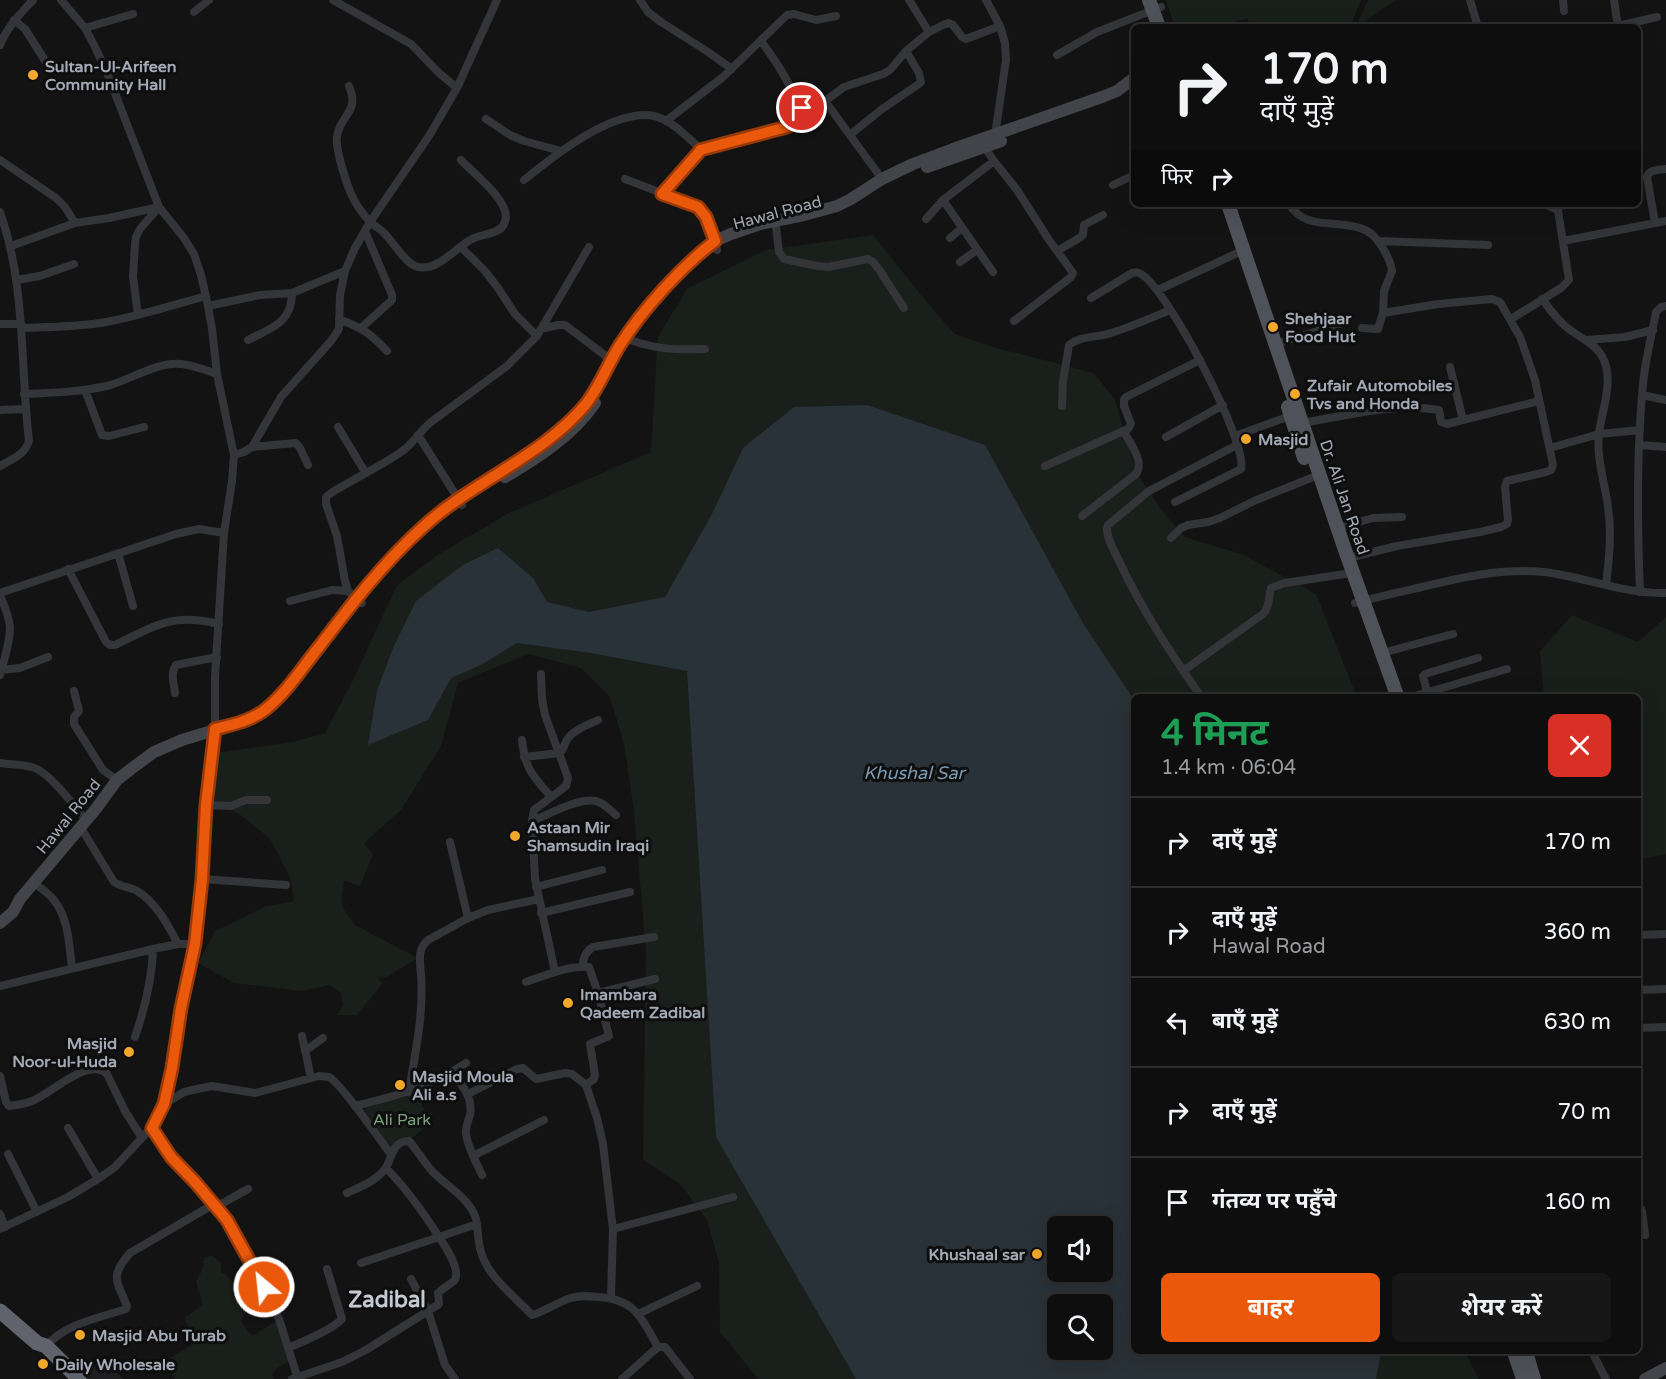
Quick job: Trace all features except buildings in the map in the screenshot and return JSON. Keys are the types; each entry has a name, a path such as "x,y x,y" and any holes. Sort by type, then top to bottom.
{"highway":[{"path":"0,1300 43,1338 46,1346 80,1379"},
{"path":"0,1311 37,1343 46,1346"}],"main road":[{"path":"1156,4 1159,24"},
{"path":"1156,4 1166,24"},
{"name":"Hawal Road","path":"614,358 689,271 716,245 776,227 819,219 839,212 856,205 895,180 982,143 995,135 1102,97 1117,91 1131,81"},
{"name":"Hawal Road","path":"0,922 13,912 20,899 84,824 117,780 154,752 182,740 214,733 248,720 265,710 285,690 355,598 407,541 440,511 459,502 537,447 570,420 586,403 642,315 690,261 731,234 760,224 837,206 882,179 913,164 1118,99 1127,93 1131,84"},
{"name":"Dr. Ali Jan Road","path":"1220,207 1276,344 1311,478 1343,554 1360,602 1387,694"},
{"name":"Dr. Ali Jan Road","path":"1229,207 1240,251 1296,419 1337,528 1345,574 1382,653 1397,694"},
{"name":"Hawal Road","path":"0,912 20,899"},
{"path":"1515,1354 1523,1379"},
{"path":"1527,1354 1534,1379"},
{"path":"1645,1379 1666,1368"}],"street":[{"path":"0,45 14,21 33,0"},
{"path":"0,1214 3,1228 68,1197 98,1179 115,1167 152,1128 164,1104 195,944 214,733 224,533 234,455 216,374 206,296 194,255 184,238 159,207 106,70 85,28 61,0"},
{"path":"194,12 209,0"},
{"path":"333,0 411,44 439,73 458,88"},
{"path":"252,447 281,397 339,329 340,295 345,271 355,248 458,88 497,0"},
{"path":"640,0 648,12 661,22 732,69"},
{"path":"909,0 929,32"},
{"path":"986,0 1000,26 1005,43 1006,60 995,135"},
{"path":"1470,0 1477,24"},
{"path":"1563,0 1563,10"},
{"path":"1614,0 1618,24"},
{"path":"1057,55 1097,32 1156,4"},
{"path":"85,28 132,14"},
{"path":"666,121 732,69 787,15 794,14 816,20 836,16"},
{"path":"1627,24 1657,17"},
{"path":"14,21 25,29 51,70"},
{"path":"761,40 787,79 797,102 802,108 809,109 816,107 844,87 884,74 906,51 929,32 949,23 962,38 966,39 1000,26"},
{"path":"851,134 882,108 921,81 906,51"},
{"path":"349,86 354,99 353,104 337,135 338,152 352,197 370,222 384,232 416,267 434,265 466,242 495,231 504,225 506,217 495,195 461,160"},
{"path":"825,101 882,179"},
{"path":"662,194 700,150 787,127 798,120 802,108"},
{"path":"524,180 586,135 633,117 648,115 666,121 700,150"},
{"path":"486,119 510,135 524,141 561,151"},
{"path":"982,143 1073,273 1071,277 1014,321"},
{"path":"0,160 56,198 75,223"},
{"path":"926,219 943,200 994,162"},
{"path":"1655,223 1647,177 1651,171 1666,169"},
{"path":"1113,185 1131,176"},
{"path":"625,179 698,207 706,217 716,245"},
{"path":"943,200 993,272"},
{"path":"11,246 75,223 109,219 159,207"},
{"path":"138,315 133,277 136,237 159,207"},
{"path":"1290,207 1301,218 1314,222 1366,230 1378,241 1388,257 1392,271 1384,291 1383,313 1378,329 1362,328"},
{"path":"1511,319 1562,288 1569,280 1557,207"},
{"path":"0,212 11,246 16,280 29,441 22,453 0,466"},
{"path":"1057,251 1081,237 1084,225 1103,215"},
{"path":"1563,241 1666,221"},
{"path":"776,227 779,252 784,259 828,267 868,259 873,262 904,308"},
{"path":"950,238 962,228"},
{"path":"361,328 392,300 392,295 365,231"},
{"path":"1378,241 1488,245"},
{"path":"461,247 492,280 515,314 539,333"},
{"path":"355,598 342,570 337,536 326,504 326,497 401,452 430,422 507,366 539,333 589,247"},
{"path":"960,262 977,250"},
{"path":"1158,290 1240,251"},
{"path":"16,280 40,276 74,264"},
{"path":"208,306 292,293 345,271"},
{"path":"1091,297 1132,273 1143,274 1158,290 1200,360 1223,405 1236,441 1242,464 1241,469 1175,502"},
{"path":"248,340 284,318 292,304 292,293"},
{"path":"0,324 86,325 138,315 206,296"},
{"path":"1343,554 1502,527 1507,524 1508,520 1506,484 1510,480 1551,470 1553,465 1535,380 1520,338 1500,302 1492,299 1438,304 1383,313"},
{"path":"1542,299 1562,324 1596,348 1606,367 1607,394 1599,434 1599,454 1610,533 1606,585"},
{"path":"1640,592 1639,445 1642,395 1656,312 1666,306"},
{"path":"1062,406 1063,381 1069,345 1072,342 1112,333 1170,310"},
{"path":"339,319 372,335 387,351"},
{"path":"1276,344 1340,324"},
{"path":"539,333 558,325 565,325 614,358"},
{"path":"1586,340 1625,337 1653,330"},
{"path":"630,340 657,349 705,349"},
{"path":"1045,466 1124,432 1131,424 1124,406 1126,397 1200,360"},
{"path":"24,394 86,390 110,385 170,364 196,367 216,374"},
{"path":"1450,367 1463,420"},
{"path":"86,390 102,435 109,436 144,427"},
{"path":"1642,395 1666,400"},
{"path":"1199,694 1133,589 1114,552 1107,529 1108,525 1149,491 1236,441 1296,419 1415,408 1439,410 1441,422 1444,423 1539,401"},
{"path":"1166,437 1223,405"},
{"path":"0,410 25,410"},
{"path":"338,427 365,472"},
{"path":"1550,448 1599,434 1640,430"},
{"path":"1082,516 1140,469 1138,459 1124,432"},
{"path":"418,435 459,502"},
{"path":"234,455 252,447 296,443 308,465"},
{"path":"1639,445 1666,447"},
{"path":"1171,538 1181,528 1220,518 1311,478"},
{"path":"1337,528 1373,518 1402,517"},
{"path":"48,657 20,668 1,672 10,627 0,594 176,534 199,529 224,533"},
{"path":"118,553 133,606"},
{"path":"69,569 106,642 110,645 115,645 162,624 179,620 198,620 219,624"},
{"path":"1360,602 1461,578 1512,571 1545,572 1640,592 1666,593"},
{"path":"1184,671 1263,614 1269,605 1271,588 1285,583 1345,574"},
{"path":"290,601 333,590 355,598"},
{"path":"1382,653 1453,634"},
{"path":"175,693 172,676 176,665 217,657"},
{"path":"1426,692 1423,679 1425,674 1478,658"},
{"path":"1420,694 1507,669"},
{"path":"541,674 545,715 568,778 566,786 534,810 532,821 536,886 555,972"},
{"path":"74,691 79,711 74,717 74,724 103,770 117,780"},
{"path":"524,757 560,753 571,734 598,720"},
{"path":"522,740 524,757 533,776 551,797"},
{"path":"0,764 36,769 49,778 84,824 114,882 130,887 147,898 178,944"},
{"path":"206,805 231,806 246,800 267,800"},
{"path":"532,821 588,800 597,801 616,815"},
{"path":"450,842 468,918"},
{"path":"536,886 602,870"},
{"path":"202,879 286,885"},
{"path":"34,884 52,897 61,912 68,931 72,968"},
{"path":"541,913 630,892"},
{"path":"409,1092 423,1000 420,955 423,945 468,918 488,910 539,899"},
{"path":"1641,935 1666,934"},
{"path":"582,966 584,955 593,947 654,937"},
{"path":"0,986 153,949 178,944 195,944"},
{"path":"135,1037 149,990 153,949"},
{"path":"526,982 555,972 582,966 589,967 609,1036 590,1044 595,1076 586,1085"},
{"path":"598,993 655,979"},
{"path":"1641,990 1666,989"},
{"path":"1641,1028 1666,1026"},
{"path":"302,1036 311,1078"},
{"path":"305,1051 323,1038"},
{"path":"355,1106 431,1084 466,1063"},
{"path":"468,1094 523,1068 536,1080 565,1073 572,1074 586,1085 603,1144 613,1229 611,1298"},
{"path":"0,1076 9,1106 32,1101 84,1071 94,1069 104,1071 133,1126 142,1138"},
{"path":"450,1073 468,1094 470,1114 465,1131 482,1175"},
{"path":"164,1104 184,1092 212,1086 255,1093 319,1076 328,1077 355,1106 390,1153"},
{"path":"473,1156 544,1120"},
{"path":"68,1128 98,1179"},
{"path":"152,1128 171,1157 227,1220 279,1319 296,1378 342,1362 366,1350 440,1304 438,1293 455,1280 456,1275 450,1256 440,1237 406,1190 386,1168"},
{"path":"347,1193 372,1180 386,1168 390,1153 402,1142 409,1141 431,1169 469,1205 476,1216 482,1254 489,1267 497,1279 532,1315 580,1296 611,1298 625,1303 638,1314 658,1347"},
{"path":"8,1154 37,1212"},
{"path":"46,1346 59,1333 78,1324 126,1309 126,1303 117,1282 118,1273 130,1253 248,1189"},
{"path":"613,1229 733,1197"},
{"path":"1641,1209 1645,1235"},
{"path":"361,1263 477,1224"},
{"path":"288,1348 339,1323 342,1319 327,1269"},
{"path":"411,1279 428,1311 445,1365 455,1379"},
{"path":"638,1314 697,1286"},
{"path":"622,1379 658,1347 665,1347 690,1379"},
{"path":"1593,1354 1606,1379"}],"shaded area":[{"path":"104,1364 124,1379 68,1379"}],"green space":[{"path":"1166,0 1361,0 1351,24 1250,24 1247,18 1229,24 1174,24"},
{"path":"1368,0 1396,0 1360,24 1357,24"},
{"name":"Khushal Sar","path":"873,235 955,334 996,348 1094,373 1115,400 1136,472 1164,513 1185,537 1244,555 1316,594 1356,694 1131,694 1131,1354 1466,1354 1479,1379 758,1379 720,1332 719,1263 707,1220 680,1184 643,1160 646,951 634,811 624,744 610,697 581,668 528,654 458,683 441,746 401,810 364,843 373,854 360,886 344,881 343,908 355,925 418,958 386,977 378,978 383,983 357,1015 337,1015 343,1005 341,993 330,985 302,991 234,983 198,963 215,931 264,907 294,901 290,877 270,839 242,816 215,801 215,753 293,742 325,733 354,678 397,585 439,554 509,513 651,452 658,336 688,288 766,250"},
{"path":"1572,615 1638,642 1666,617 1666,854 1641,859 1641,694 1544,694 1540,651"},
{"name":"Ali Park","path":"417,1093 430,1123 415,1136 391,1147 363,1109"},
{"path":"213,1256 221,1263 221,1273 226,1274 235,1284 233,1297 261,1288 269,1304 249,1311 241,1320 248,1332 253,1335 277,1321 290,1361 277,1368 272,1375 274,1379 175,1379 164,1362 196,1342 184,1318 203,1305 196,1282 203,1268 204,1257"}],"water":[{"name":"Khushal Sar","path":"867,405 985,445 1083,623 1131,695 1131,1354 1381,1354 1376,1379 856,1379 716,1137 687,671 591,653 517,643 483,664 451,678 428,720 368,745 377,691 393,648 416,601 463,565 498,548 533,578 547,602 589,612 665,597 711,516 743,448 794,407"}],"place":[{"name":"Sultan-Ul-Arifeen Community Hall","path":"33,75"},
{"name":"Shehjaar Food Hut","path":"1273,327"},
{"name":"Zufair Automobiles Tvs and Honda","path":"1295,394"},
{"name":"Masjid","path":"1246,439"},
{"name":"Astaan Mir Shamsudin Iraqi","path":"515,836"},
{"name":"Imambara Qadeem Zadibal","path":"568,1003"},
{"name":"Masjid Noor-ul-Huda","path":"129,1052"},
{"name":"Masjid Moula Ali a.s","path":"400,1085"},
{"name":"Khushaal sar","path":"1037,1254"},
{"name":"Masjid Abu Turab","path":"80,1335"},
{"name":"Daily Wholesale","path":"43,1364"}],"district":[{"name":"Zadibal","path":"387,1299"}],"route":[{"path":"264,1287 227,1220 171,1157 152,1128 164,1104 195,944 202,879 206,805 215,729 248,720 265,710 285,690 355,598 407,541 456,499 537,447 570,420 586,403 621,343 642,315 690,261 715,241 706,217 698,207 662,194 700,150 787,127 798,120 802,108"}]}
